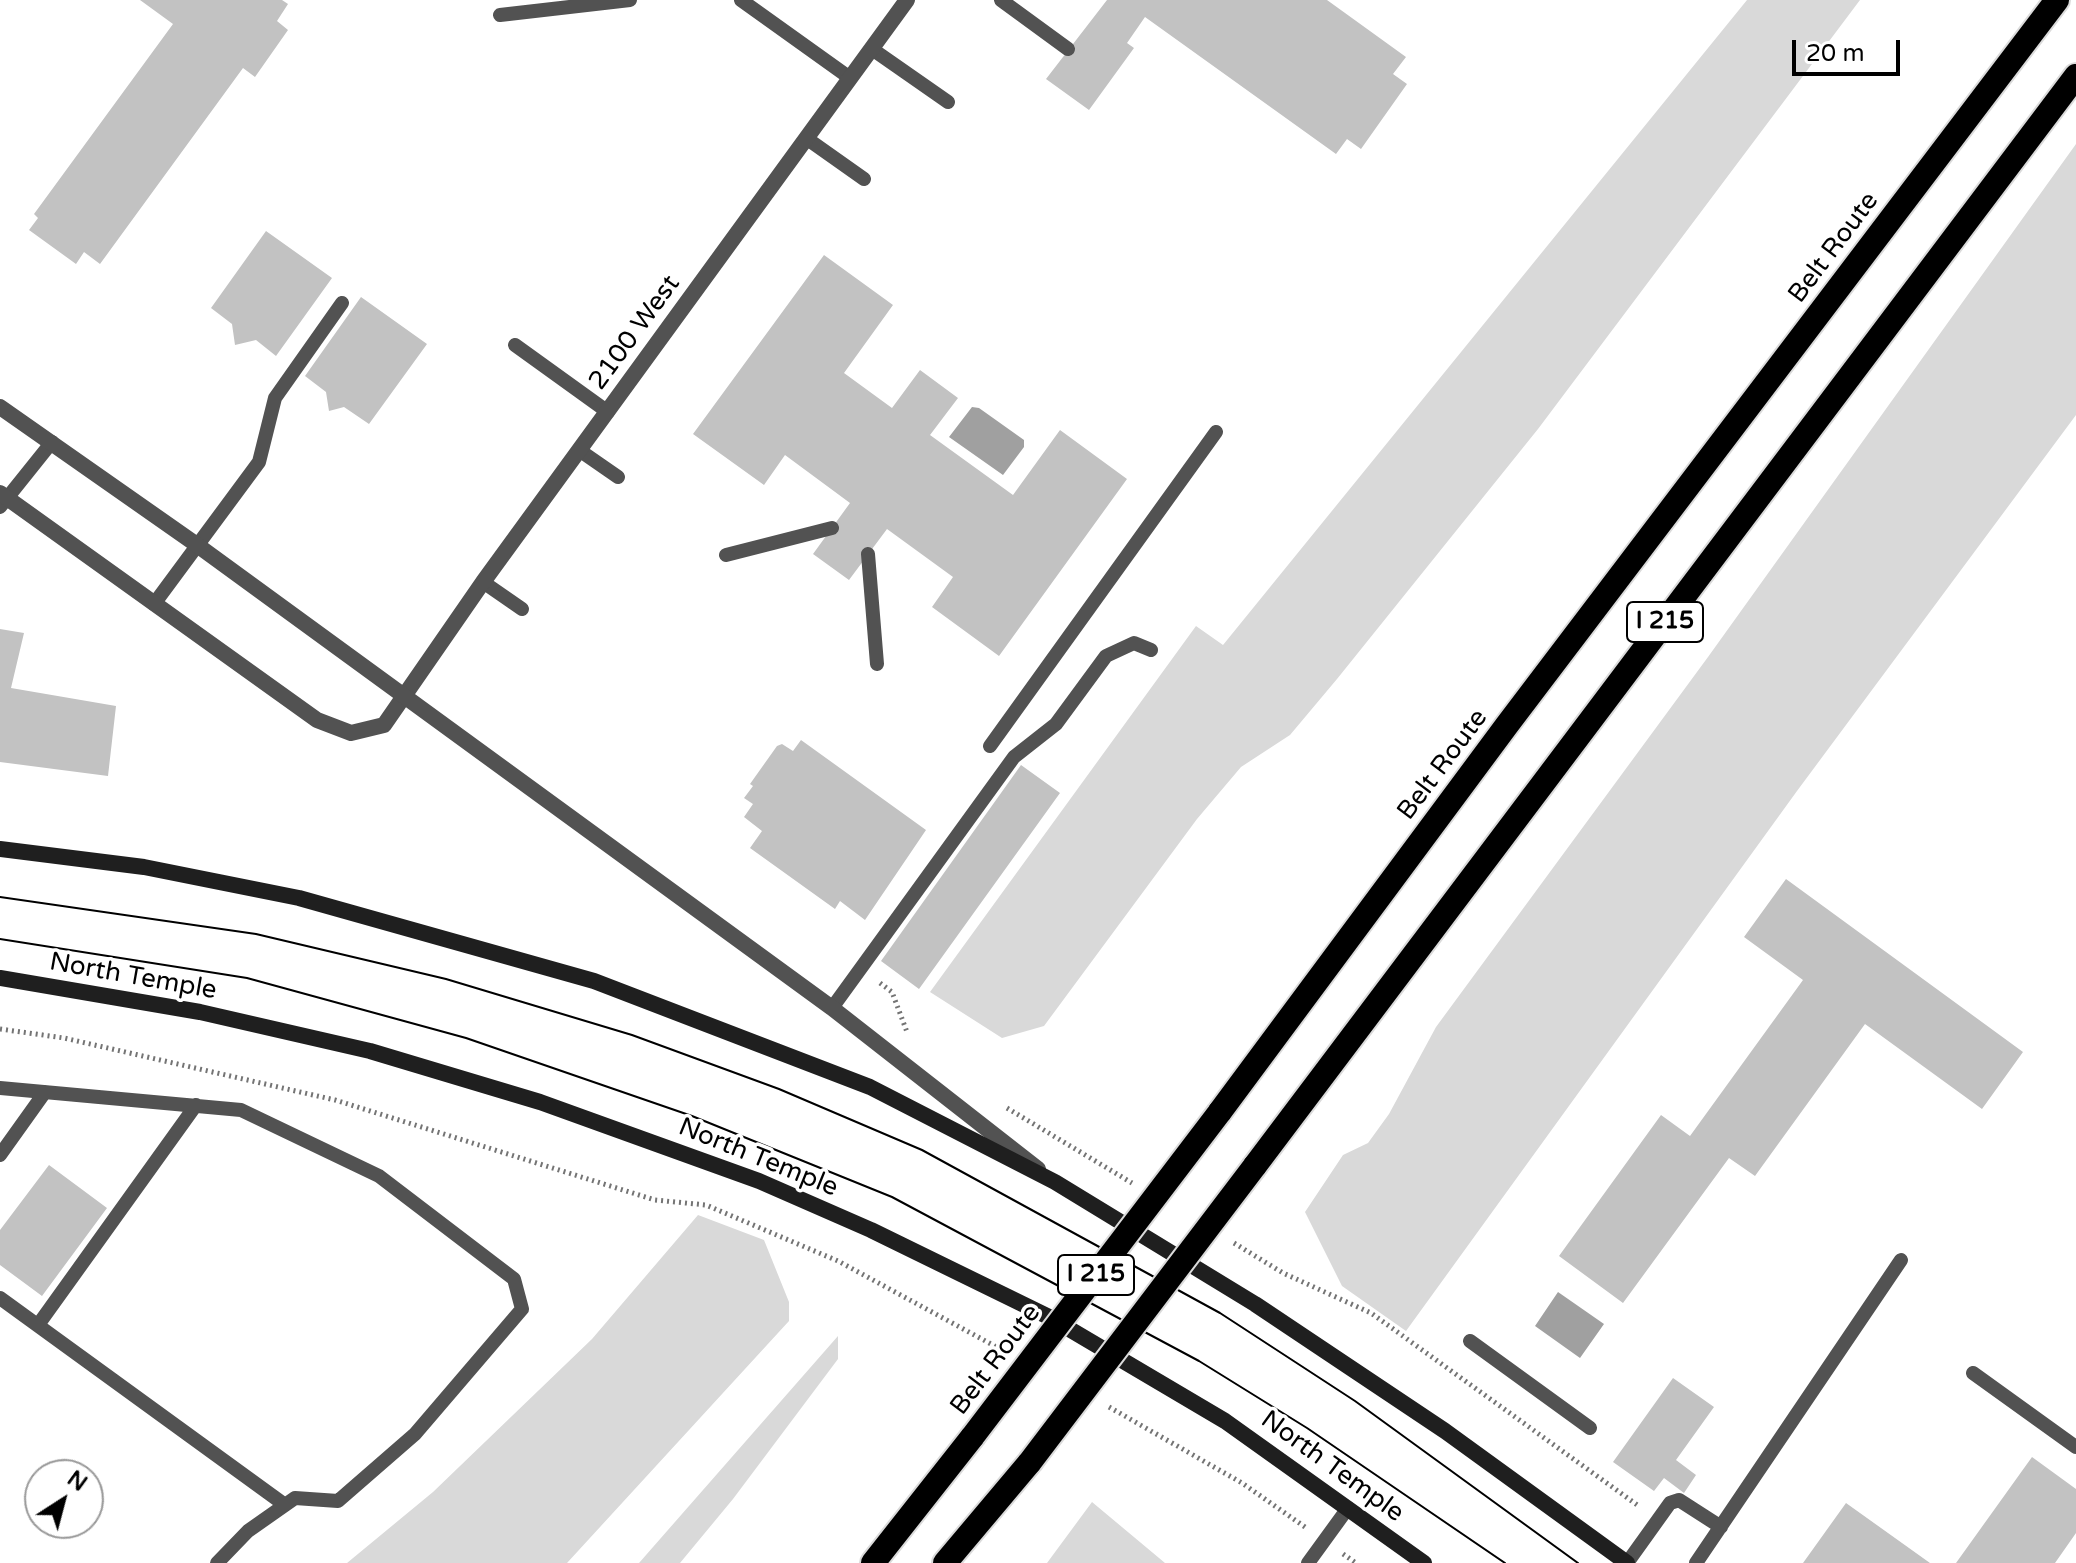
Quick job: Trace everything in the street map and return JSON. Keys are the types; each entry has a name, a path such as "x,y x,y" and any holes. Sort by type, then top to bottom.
{"highway":[{"name":"Belt Route","path":"873,1563 1219,1113 1507,725 2057,0"},
{"name":"I 215","path":"945,1563 1030,1462 2076,76"},
{"path":"954,1563 969,1534"}],"main road":[{"path":"0,849 144,867 299,898 594,981 870,1087 1055,1182 1255,1304 1418,1412 1627,1563"},
{"name":"North Temple","path":"0,978 200,1012 370,1051 540,1102 759,1181 871,1230 1049,1317 1225,1421 1424,1563"}],"street":[{"name":"2100 West","path":"405,696 483,582 907,0"},
{"path":"0,407 197,545 832,1008 1055,1182"},
{"path":"3,500 334,729 365,732 384,725 405,696"}],"lane":[{"path":"500,15 630,0"},
{"path":"741,0 850,78"},
{"path":"1001,0 1068,49"},
{"path":"872,49 948,102"},
{"path":"806,138 864,179"},
{"path":"154,604 259,462 275,398 342,303"},
{"path":"515,345 608,412"},
{"path":"990,746 1216,432"},
{"path":"3,500 52,442"},
{"path":"579,450 618,477"},
{"path":"726,555 832,528"},
{"path":"868,554 877,664"},
{"path":"483,582 522,609"},
{"path":"832,1008 1014,757 1056,724 1106,656 1134,643 1151,650"},
{"path":"0,1088 241,1110 379,1176 514,1279 522,1309 415,1434 338,1501 295,1498 248,1531 217,1563"},
{"path":"0,1155 45,1092"},
{"path":"38,1325 196,1105"},
{"path":"1696,1563 1901,1260"},
{"path":"0,1298 285,1505"},
{"path":"1470,1341 1590,1428"},
{"path":"1973,1373 2076,1447"},
{"path":"1627,1563 1670,1503 1679,1500 1721,1527"},
{"path":"1308,1563 1348,1508"}],"path":[{"path":"861,969 892,992 907,1032 919,1042"},
{"path":"0,1029 64,1038 335,1100 655,1200 706,1205 838,1261 1005,1351"},
{"path":"1005,1107 1138,1186"},
{"path":"1230,1241 1283,1273 1371,1313 1658,1520"},
{"path":"1102,1404 1242,1483 1356,1563"}],"shaded area":[{"path":"1747,0 1860,0 1538,429 1337,679 1290,735 1241,767 1197,819 1044,1026 1002,1038 930,992 1196,626 1223,645"},
{"path":"2076,144 2076,415 1797,791 1406,1331 1342,1286 1305,1212 1343,1155 1368,1143 1389,1114 1436,1027 1708,657"},
{"path":"972,407 979,408 1024,440 1024,447 1003,475 949,437"},
{"path":"698,1215 764,1240 789,1302 789,1321 567,1563 347,1563 433,1492 592,1339"},
{"path":"1558,1292 1604,1324 1580,1358 1535,1326"},
{"path":"838,1336 838,1359 733,1499 680,1563 639,1563"},
{"path":"1092,1502 1165,1563 1047,1563"}],"building":[{"path":"140,0 282,0 288,4 277,21 288,30 255,77 243,68 100,264 84,252 76,264 29,230 38,218 34,214 173,24"},
{"path":"1107,0 1327,0 1406,57 1393,74 1407,84 1361,149 1347,139 1336,154 1145,17 1127,43 1134,48 1089,110 1046,79"},
{"path":"266,231 332,278 276,356 256,340 235,345 232,324 211,308"},
{"path":"824,255 893,305 844,373 892,408 920,370 958,398 930,435 1013,495 1060,430 1127,479 999,656 932,607 953,577 887,529 849,580 813,554 850,503 785,455 764,485 693,434"},
{"path":"361,297 427,344 369,424 344,407 329,411 326,392 305,376"},
{"path":"0,629 24,633 11,688 116,706 108,776 0,762"},
{"path":"801,740 926,830 865,920 840,901 835,909 750,848 762,831 744,817 753,804 744,798 753,786 750,784 777,746 782,744 793,751"},
{"path":"1021,765 1060,793 919,989 881,961"},
{"path":"1786,879 2023,1052 1982,1109 1865,1024 1755,1176 1729,1158 1623,1303 1559,1256 1661,1115 1690,1136 1803,980 1744,937"},
{"path":"49,1165 107,1208 42,1296 0,1265 0,1230"},
{"path":"1673,1378 1714,1407 1676,1460 1696,1475 1684,1493 1664,1478 1654,1491 1613,1462"},
{"path":"2032,1457 2076,1489 2076,1533 2055,1563 1956,1563"},
{"path":"1846,1503 1930,1563 1803,1563"}],"tram line":[{"path":"0,897 256,934 446,979 632,1035 779,1089 922,1150 1220,1313 1355,1401 1578,1563"},
{"path":"0,939 247,978 466,1038 692,1116 892,1197 1199,1361 1307,1428 1505,1563"}]}
